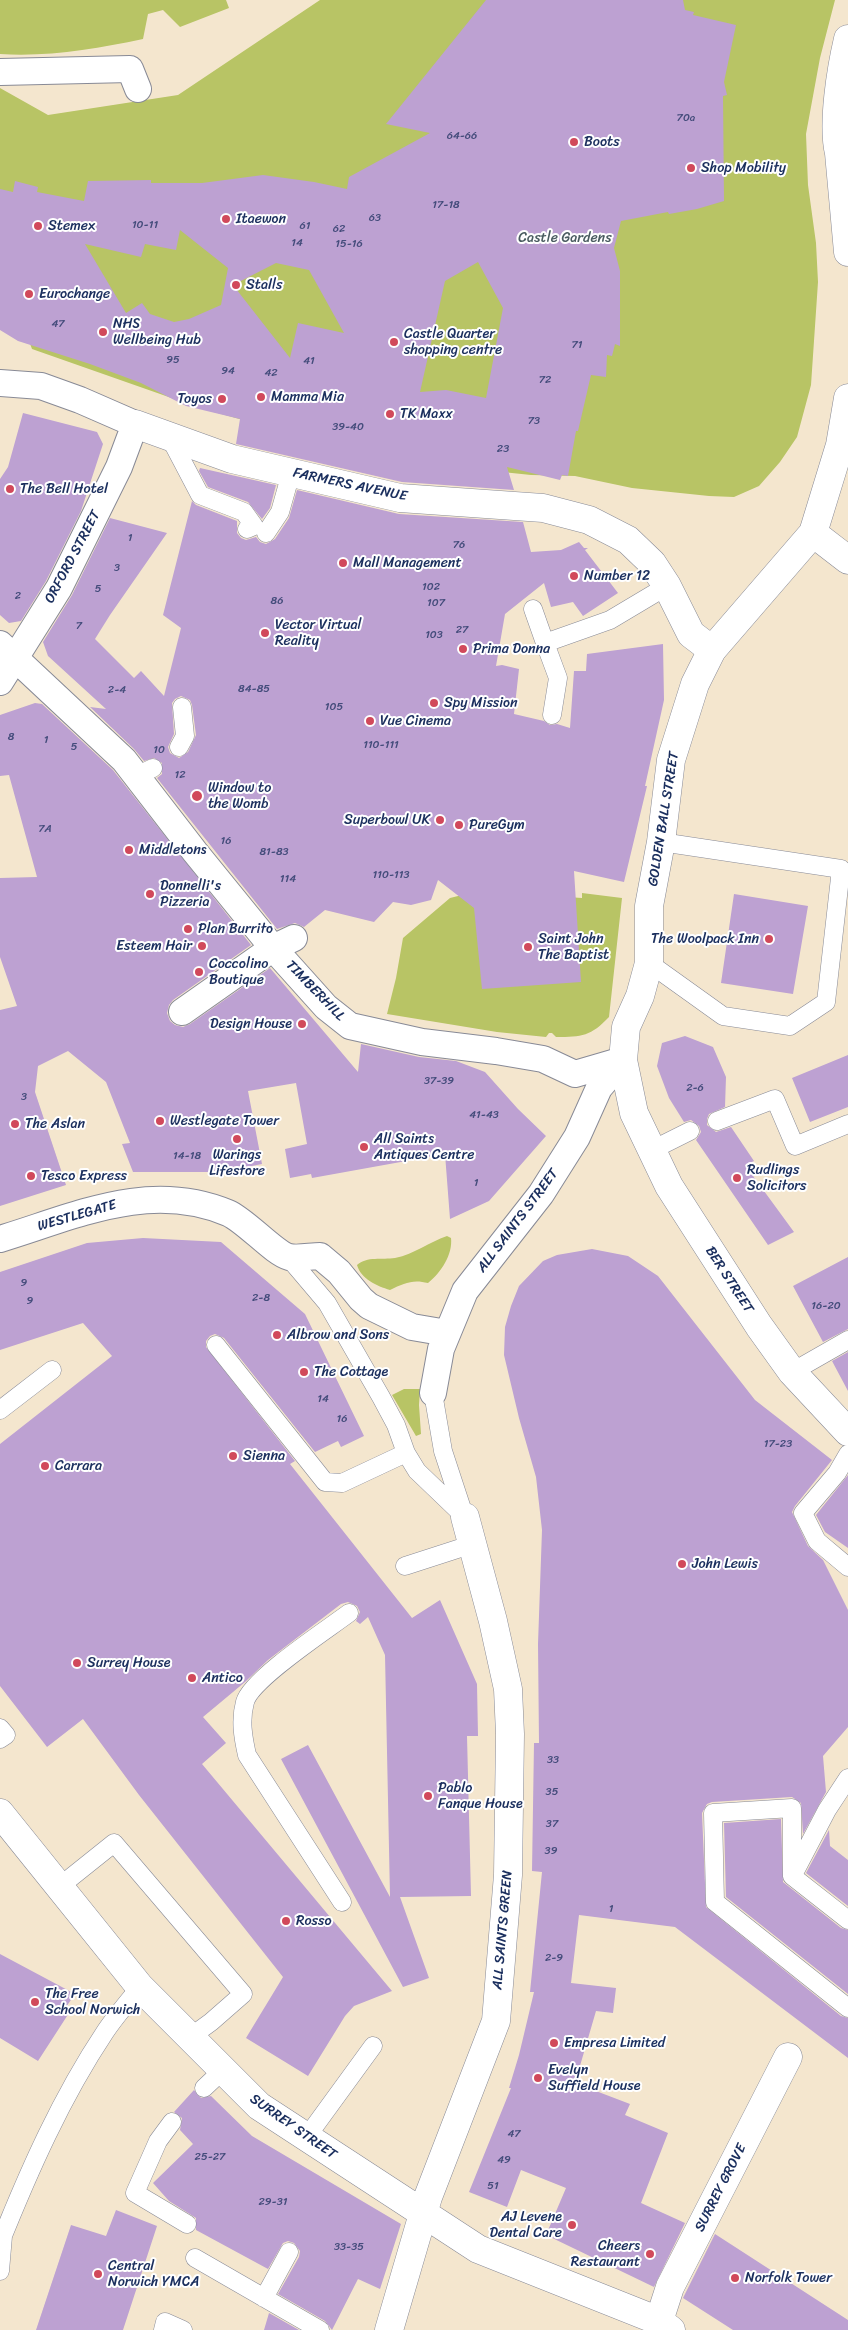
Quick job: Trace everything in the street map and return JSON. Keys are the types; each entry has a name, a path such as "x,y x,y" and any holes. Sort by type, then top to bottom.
{"street":[{"path":"848,39 840,88 836,140 839,153 848,252"},
{"path":"0,72 130,69 138,89"},
{"name":"FARMERS AVENUE","path":"0,383 41,386 191,445 232,459 291,473 400,498 543,508 588,520 628,540 652,563 667,586 691,634 712,650"},
{"path":"848,398 840,444 812,533 848,560"},
{"name":"ORFORD STREET","path":"0,682 7,651 59,588 119,467 135,424"},
{"name":"GOLDEN BALL STREET","path":"634,1113 623,1060 626,1027 640,996 649,963 650,906 661,842 671,760 695,684 712,650 812,533"},
{"name":"TIMBERHILL","path":"7,651 50,689 124,760 144,772 195,852 284,943 326,1007 350,1026 422,1042 497,1042 543,1059 575,1074 623,1060"},
{"path":"182,1012 284,943"},
{"path":"350,998 350,1026"},
{"name":"ALL SAINTS STREET","path":"444,1341 465,1291 540,1194 577,1137 599,1088 623,1060"},
{"name":"BER STREET","path":"634,1113 680,1203 759,1326 792,1372 848,1432"},
{"name":"WESTLEGATE","path":"0,1239 102,1199 156,1198 188,1200 230,1213 288,1257"},
{"path":"288,1257 320,1256 339,1272 361,1299 391,1318 444,1341"},
{"name":"ALL SAINTS GREEN","path":"433,1393 444,1341"},
{"name":"ALL SAINTS GREEN","path":"389,2330 448,2141 496,2021 508,1875 510,1734 508,1689 465,1518"},
{"name":"SURREY STREET","path":"2,1817 140,1987 189,2038 213,2080 259,2106 478,2249 665,2326"},
{"name":"SURREY GROVE","path":"665,2326 670,2287 788,2058"}],"lane":[{"path":"169,436 200,495 244,512 254,526 247,529"},
{"path":"266,533 280,512 291,473"},
{"path":"545,643 610,620 667,586"},
{"path":"533,609 558,678 552,715"},
{"path":"179,747 185,736 182,707"},
{"path":"649,963 723,1016 790,1026 826,1002 841,869 661,842"},
{"path":"717,1121 773,1094 795,1146 848,1124"},
{"path":"652,1150 690,1131"},
{"name":"WESTLEGATE","path":"288,1257 328,1303 348,1336"},
{"name":"ALL SAINTS GREEN","path":"348,1336 396,1425 406,1453 417,1471 465,1518"},
{"path":"792,1372 848,1340"},
{"path":"216,1345 325,1482 342,1483 406,1453"},
{"path":"0,1410 52,1370"},
{"name":"ALL SAINTS GREEN","path":"433,1393 443,1451 465,1518"},
{"path":"848,1454 837,1473 803,1513 817,1541 848,1567"},
{"path":"404,1566 473,1544"},
{"path":"342,1902 246,1755 241,1728 245,1700 261,1679 349,1613"},
{"path":"0,1728 6,1735 0,1740"},
{"path":"792,1876 827,1810 848,1778"},
{"path":"792,1876 792,1808 713,1813 715,1902 848,2008"},
{"path":"59,1887 114,1843 243,1994 189,2038"},
{"path":"792,1876 848,1920"},
{"path":"0,2271 1,2238 68,2093 105,2032 140,1987"},
{"path":"306,2138 373,2046"},
{"path":"172,2122 158,2141 135,2193 187,2224"},
{"path":"264,2298 289,2252"},
{"path":"195,2258 320,2330"},
{"path":"163,2330 166,2322 183,2330"}],"green space":[{"path":"0,0 226,0 229,8 180,27 163,10 148,14 143,39 90,49 18,55 0,54"},
{"name":"Castle Gardens","path":"320,0 835,0 820,58 806,134 808,185 816,243 818,282 811,385 797,437 780,462 759,486 734,497 709,496 632,488 575,476 531,475 426,464 293,434 200,408 32,349 14,301 0,250 0,88 48,115 178,95"},
{"path":"478,891 582,898 582,893 622,898 609,1017 603,1023 591,1032 579,1036 556,1037 549,1033 546,1037 497,1032 387,1014 403,938 450,898"},
{"path":"447,1236 451,1238 448,1257 442,1269 428,1283 409,1282 390,1290 366,1278 357,1265 370,1259 390,1259 402,1256"},
{"path":"404,1389 420,1389 421,1434 416,1436 392,1395"}],"building":[{"path":"486,0 683,0 685,10 694,12 693,15 736,25 724,82 727,95 723,96 724,201 697,209 669,214 668,212 621,221 614,248 620,271 620,346 615,344 612,356 607,355 606,377 591,375 578,431 576,431 568,476 562,475 560,480 507,467 514,490 402,482 236,444 240,419 186,406 141,383 90,364 18,341 0,330 0,189 13,192 15,181 38,187 37,192 84,201 88,181 151,180 151,183 202,183 263,175 347,189 349,177 430,133 386,124","holes":["180,230 228,268 221,305 189,319 174,322 150,314 142,303 126,313 85,244 141,257 145,244 176,250","478,262 503,308 486,398 446,390 420,392 445,281","276,263 309,270 344,333 298,323 290,358 233,285"]},
{"path":"23,413 97,432 103,444 81,511 46,581 21,621 9,623 0,615 0,479 8,467"},
{"path":"200,468 276,485 270,508 262,519 248,502 208,487 199,471"},
{"name":"Vue Cinema","path":"297,490 399,514 523,522 531,552 561,550 579,542 584,548 588,548 585,550 618,593 583,616 573,602 551,607 544,583 505,614 496,666 502,665 519,669 514,714 544,721 550,725 557,724 570,728 574,671 586,671 587,654 663,644 664,700 645,786 647,786 624,882 574,871 581,982 482,989 474,908 438,880 431,900 411,905 393,902 374,922 325,910 304,927 295,923 277,929 157,778 162,774 162,763 154,758 144,761 90,707 106,709 48,656 43,642 72,595 110,518 167,533 95,639 134,678 141,671 164,696 181,628 163,615 192,501 196,505 237,521 237,533 241,538 246,540 256,537 260,542 266,544 275,539 289,518","holes":["181,696 190,700 196,735 188,752 179,758 170,753 168,747 174,734 172,703"]},
{"path":"35,703 42,704 113,770 251,945 173,1000 169,1005 167,1013 170,1021 175,1025 183,1027 190,1024 270,968 358,1072 361,1044 419,1057 456,1061 485,1072 518,1109 546,1136 489,1201 450,1219 445,1154 312,1178 311,1174 290,1178 285,1149 307,1144 296,1083 248,1091 262,1164 221,1172 133,1172 122,1144 130,1143 106,1082 68,1051 38,1066 35,1092 66,1185 0,1206 0,1010 17,1006 0,957 0,878 37,877 9,775 0,776 0,715"},
{"name":"The Woolpack Inn","path":"734,894 808,906 793,994 721,983"},
{"path":"685,1036 713,1047 726,1077 725,1107 709,1114 707,1125 716,1132 731,1127 754,1161 745,1165 794,1232 768,1245 696,1140 701,1132 699,1126 691,1120 684,1122 669,1098 657,1066 662,1043"},
{"path":"848,1055 848,1107 810,1122 792,1078"},
{"path":"143,1238 221,1242 305,1314 364,1436 341,1447 338,1441 315,1452 224,1338 215,1334 210,1336 206,1341 206,1347 295,1461 290,1464 412,1618 440,1600 477,1684 478,1736 467,1736 471,1896 400,1897 429,1978 403,1987 281,1759 308,1745 390,1897 385,1655 368,1617 360,1624 356,1621 360,1612 357,1606 348,1602 341,1604 268,1660 203,1717 226,1743 202,1764 392,1991 354,2006 345,2016 308,2076 246,2038 283,1977 139,1795 83,1719 47,1747 0,1686 0,1444 112,1356 83,1323 0,1350 0,1272 87,1243"},
{"name":"John Lewis","path":"592,1249 628,1256 658,1276 755,1400 832,1460 792,1512 808,1546 823,1560 848,1610 848,1727 823,1756 826,1792 803,1834 801,1803 792,1797 712,1802 707,1804 702,1813 706,1907 841,2016 848,2018 848,2058 675,1927 579,1915 571,1983 616,1988 613,2013 596,2011 575,2083 630,2104 625,2115 668,2133 641,2203 685,2223 654,2287 546,2235 566,2188 521,2170 507,2207 469,2192 511,2088 509,2088 534,1992 530,1992 542,1872 532,1871 534,1743 539,1743 538,1644 542,1530 536,1477 504,1355 505,1327 519,1286 543,1261 557,1255"},
{"path":"848,1257 848,1329 823,1342 793,1286"},
{"path":"848,1352 848,1391 832,1361"},
{"path":"848,1475 848,1548 825,1532 816,1515"},
{"path":"781,1819 783,1882 841,1928 848,1930 848,1994 726,1897 724,1823"},
{"path":"829,1830 830,1846 848,1860 848,1906 806,1873"},
{"path":"0,1954 75,1994 64,2010 69,2013 38,2061 0,2038"},
{"path":"194,2090 201,2098 211,2096 252,2136 401,2224 380,2289 358,2279 332,2330 325,2321 278,2294 299,2257 300,2251 294,2243 288,2241 283,2243 268,2269 196,2230 196,2218 169,2201 153,2183 193,2144 180,2130 182,2118 174,2112"},
{"name":"Central Norwich YMCA","path":"116,2210 157,2226 123,2330 36,2330 71,2225 106,2236"},
{"name":"Norfolk Tower","path":"715,2234 848,2320 848,2330 733,2330 683,2298"},
{"path":"269,2313 299,2330 264,2330"}],"place":[{"name":"Boots","path":"574,142"},
{"name":"Shop Mobility","path":"691,168"},
{"name":"Itaewon","path":"226,219"},
{"name":"Stemex","path":"38,226"},
{"name":"Stalls","path":"236,285"},
{"name":"Eurochange","path":"29,294"},
{"name":"NHS Wellbeing Hub","path":"103,332"},
{"name":"Castle Quarter shopping centre","path":"394,342"},
{"name":"Mamma Mia","path":"261,397"},
{"name":"Toyos","path":"222,399"},
{"name":"TK Maxx","path":"390,414"},
{"name":"The Bell Hotel","path":"10,489"},
{"name":"Mall Management","path":"343,563"},
{"name":"Number 12","path":"574,576"},
{"name":"Vector Virtual Reality","path":"265,633"},
{"name":"Prima Donna","path":"463,649"},
{"name":"Spy Mission","path":"434,703"},
{"name":"Vue Cinema","path":"370,721"},
{"name":"Window to the Womb","path":"197,796"},
{"name":"Superbowl UK","path":"440,820"},
{"name":"PureGym","path":"459,825"},
{"name":"Middletons","path":"129,850"},
{"name":"Donnelli's Pizzeria","path":"150,894"},
{"name":"Plan Burrito","path":"188,929"},
{"name":"The Woolpack Inn","path":"769,939"},
{"name":"Esteem Hair","path":"202,946"},
{"name":"Saint John The Baptist","path":"528,947"},
{"name":"Coccolino Boutique","path":"199,972"},
{"name":"Design House","path":"302,1024"},
{"name":"Westlegate Tower","path":"160,1121"},
{"name":"The Aslan","path":"15,1124"},
{"name":"Warings Lifestore","path":"237,1139"},
{"name":"All Saints Antiques Centre","path":"364,1147"},
{"name":"Tesco Express","path":"31,1176"},
{"name":"Rudlings Solicitors","path":"737,1178"},
{"name":"Albrow and Sons","path":"277,1335"},
{"name":"The Cottage","path":"304,1372"},
{"name":"Sienna","path":"233,1456"},
{"name":"Carrara","path":"45,1466"},
{"name":"John Lewis","path":"682,1564"},
{"name":"Surrey House","path":"77,1663"},
{"name":"Antico","path":"192,1678"},
{"name":"Pablo Fanque House","path":"428,1796"},
{"name":"Rosso","path":"286,1921"},
{"name":"The Free School Norwich","path":"35,2002"},
{"name":"Empresa Limited","path":"554,2043"},
{"name":"Evelyn Suffield House","path":"538,2078"},
{"name":"AJ Levene Dental Care","path":"572,2225"},
{"name":"Cheers Restaurant","path":"650,2254"},
{"name":"Central Norwich YMCA","path":"98,2274"},
{"name":"Norfolk Tower","path":"735,2278"}]}
